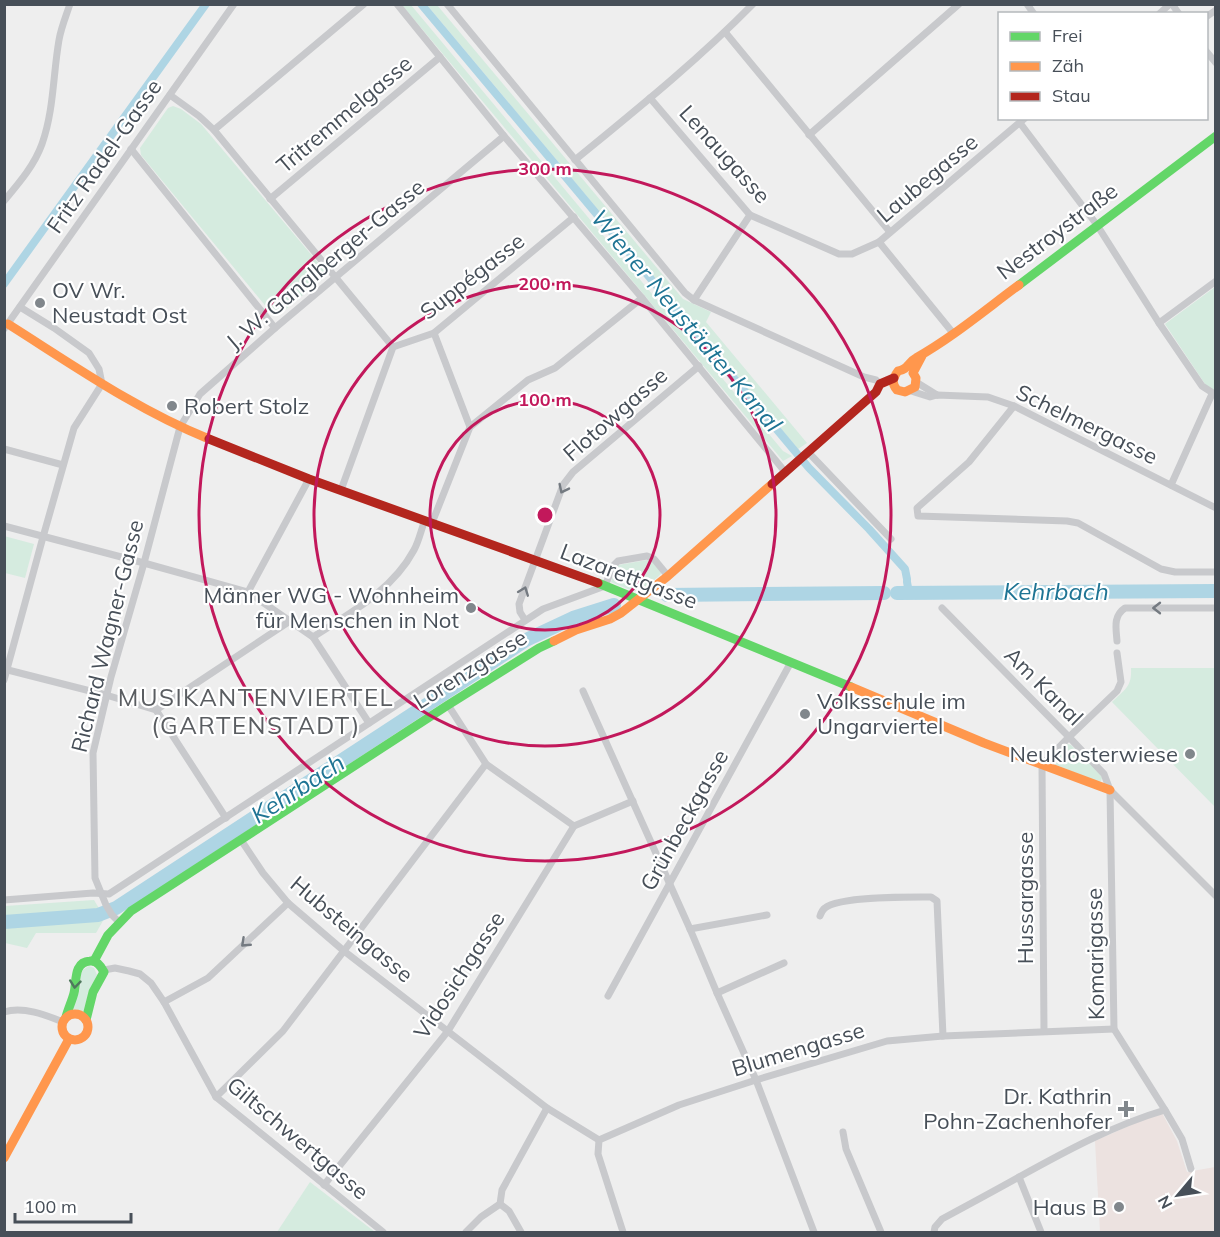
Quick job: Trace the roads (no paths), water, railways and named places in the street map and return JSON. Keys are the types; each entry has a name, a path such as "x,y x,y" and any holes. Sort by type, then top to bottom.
{"street":[{"path":"4,201 33,164 41,145 49,120 60,38 70,4"},
{"name":"Fritz Radel-Gasse","path":"6,326 234,4"},
{"path":"214,130 364,4"},
{"path":"398,4 504,136 788,470"},
{"path":"447,4 685,293 694,300 864,377 878,388 894,382 902,393 907,393 911,379"},
{"path":"575,160 650,98 725,32 753,4"},
{"path":"809,135 959,4"},
{"path":"725,32 890,232"},
{"name":"Tritremmelgasse","path":"270,199 440,57"},
{"path":"170,94 214,130 393,346 342,490"},
{"name":"Lenaugasse","path":"650,98 750,215 839,254 852,254 879,242"},
{"path":"1023,121 1097,225 1202,386 1214,394 1171,485"},
{"name":"Laubegasse","path":"879,242 1023,121"},
{"name":"J. W. Ganglberger-Gasse","path":"180,427 200,394 504,136"},
{"name":"Nestroystraße","path":"894,382 900,371 911,379 914,359 922,356 1215,136"},
{"path":"130,149 275,328"},
{"path":"694,300 750,215"},
{"name":"Suppégasse","path":"393,346 434,333 574,217"},
{"path":"879,242 953,333"},
{"path":"1159,323 1215,281"},
{"path":"313,638 374,597 397,575 429,522 470,427 528,380 555,368 642,298"},
{"path":"4,680 74,428 102,384 99,369 89,354 20,307"},
{"name":"Lazarettgasse","path":"6,326 102,384 180,427 309,479 605,586 901,707 942,726 1110,790"},
{"path":"434,333 470,427"},
{"name":"Flotowgasse","path":"525,620 520,612 519,604 563,484 573,472 699,366"},
{"name":"Schelmergasse","path":"911,379 930,397 937,395 988,398 1014,406 1215,508"},
{"name":"Lorenzgasse","path":"65,1019 75,987 75,974 79,966 85,961 94,960 116,919 539,648 576,630 621,613 669,576 878,388"},
{"path":"1014,406 969,462 917,508 918,516 1078,523 1161,569 1175,572 1215,572"},
{"name":"Richard Wagner-Gasse","path":"116,919 106,905 95,878 93,753 106,695 180,427"},
{"path":"4,449 63,465"},
{"path":"808,453 891,539"},
{"path":"248,592 309,479"},
{"path":"4,526 144,562 248,592 313,638 369,723"},
{"path":"4,900 110,894 525,620 543,609 605,586 618,561 647,556 654,559 669,576"},
{"name":"Am Kanal","path":"942,608 1069,736 1104,774 1110,790 1215,896"},
{"path":"1117,641 1116,618 1125,608 1215,608"},
{"path":"156,710 290,621"},
{"path":"1042,765 1117,691 1120,682 1118,657"},
{"name":"Grünbeckgasse","path":"608,996 791,662"},
{"path":"6,669 156,710 226,818"},
{"path":"583,691 756,1080 814,1233"},
{"path":"448,705 486,764 574,826 633,801"},
{"path":"216,1097 283,1031 486,764"},
{"name":"Hussargasse","path":"1042,765 1044,1031"},
{"name":"Komarigasse","path":"1110,790 1114,1029 1182,1139 1191,1169"},
{"name":"Vidosichgasse","path":"324,1185 448,1031 574,826"},
{"name":"Hubsteingasse","path":"241,840 263,873 288,903 344,951 547,1108 599,1140"},
{"path":"820,916 823,909 836,902 876,898 931,897 938,901 943,1036"},
{"path":"164,1002 208,978 288,903"},
{"path":"690,929 767,915"},
{"path":"86,1020 95,988 104,974 104,970 94,960"},
{"path":"717,993 784,963"},
{"name":"Giltschwertgasse","path":"104,970 115,968 140,974 151,983 164,1002 216,1097 383,1233"},
{"path":"4,1012 21,1010 65,1019"},
{"path":"71,1014 82,1016 86,1020 88,1025 86,1034 78,1040 69,1039 63,1032 65,1019 71,1014"},
{"name":"Blumengasse","path":"599,1140 679,1105 887,1041 943,1036 1114,1029"},
{"path":"4,1158 69,1039"},
{"path":"466,1233 481,1217 500,1204 502,1190 547,1108"},
{"path":"934,1233 942,1219 1087,1140 1139,1117 1165,1110"},
{"path":"843,1132 846,1149 881,1233"},
{"path":"599,1140 598,1154 623,1233"},
{"path":"1018,1177 1041,1233"},
{"path":"500,1204 509,1211 521,1233"}],"waterway":[{"name":"Wiener Neustädter Kanal","path":"4,284 206,4"},
{"name":"Wiener Neustädter Kanal","path":"421,4 809,468 905,569 907,579"},
{"name":"Wiener Neustädter Kanal","path":"907,582 909,593"},
{"name":"Kehrbach","path":"897,593 1216,591"},
{"name":"Kehrbach","path":"667,595 884,593"},
{"name":"Kehrbach","path":"4,922 98,915 116,908 526,640 573,618 614,605"}],"place":[{"name":"OV Wr. Neustadt Ost","path":"40,303"},
{"name":"Robert Stolz","path":"172,406"},
{"name":"Männer WG - Wohnheim für Menschen in Not","path":"471,608"},
{"name":"Volksschule im Ungarviertel","path":"805,714"},
{"name":"Neuklosterwiese","path":"1190,754"},
{"name":"Dr. Kathrin Pohn-Zachenhofer","path":"1126,1109"},
{"name":"Haus B","path":"1119,1207"}],"district":[{"name":"MUSIKANTENVIERTEL (GARTENSTADT)","path":"256,712"}]}
